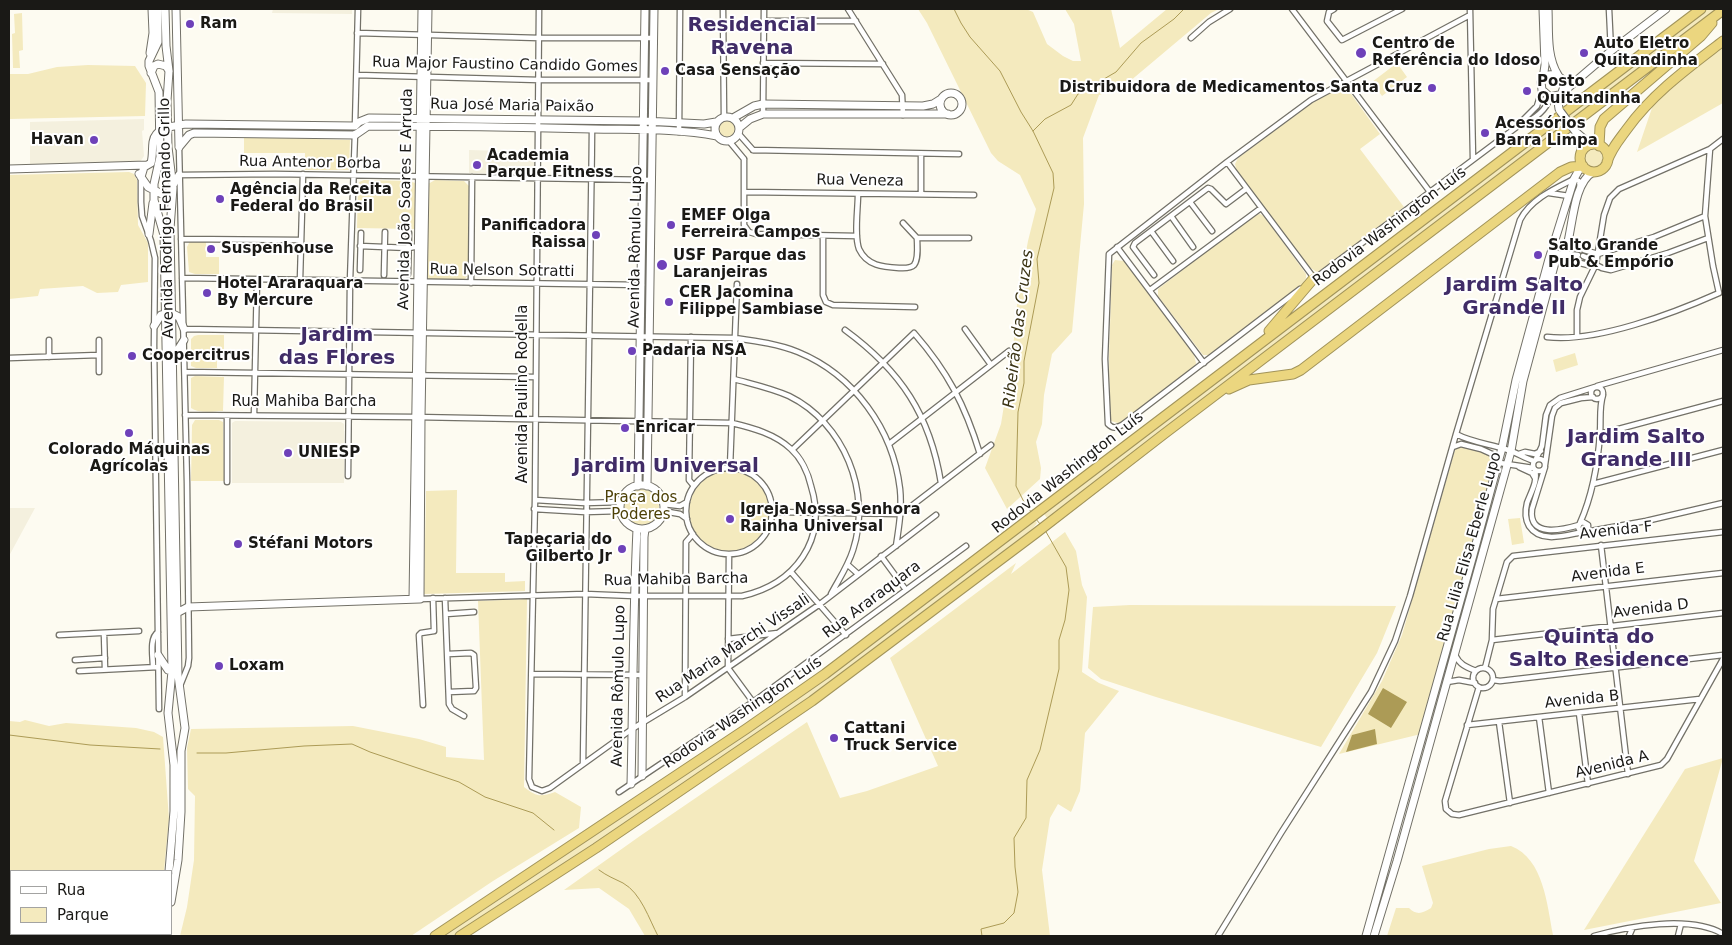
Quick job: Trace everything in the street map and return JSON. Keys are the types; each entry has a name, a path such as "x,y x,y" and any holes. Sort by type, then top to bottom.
{"highway":[{"name":"Rodovia Washington Luís","path":"435,936 746,729 825,674 1701,9"},
{"name":"Rodovia Washington Luís","path":"460,936 596,848 812,701 1036,533 1723,10"},
{"path":"1597,145 1600,127 1604,120 1701,36 1723,10"},
{"path":"1583,167 1581,156 1586,148 1610,142 1615,138 1644,101 1661,84 1723,35"},
{"path":"1215,396 1249,380 1293,374 1301,370 1560,172 1571,167 1583,167 1593,172 1602,170 1616,143 1653,97 1679,74 1723,41"},
{"path":"1597,145 1607,153 1607,162"},
{"path":"1230,366 1277,323 1314,278"}],"street":[{"path":"152,9 151,74 159,92 173,188 168,313 172,360 174,615 168,713 174,765 170,870"},
{"path":"150,61 158,42 158,9"},
{"name":"Avenida Rodrigo Fernando Grillo","path":"176,9 185,372 189,658 180,686"},
{"path":"348,476 350,281 358,9"},
{"name":"Avenida João Soares E Arruda","path":"422,9 425,35"},
{"name":"Avenida João Soares E Arruda","path":"417,599 423,123 425,35 428,9"},
{"name":"Avenida Paulino Rodella","path":"536,789 532,787 529,779 535,500 534,419 539,9"},
{"name":"Avenida Rômulo Lupo","path":"645,9 642,285 645,336"},
{"name":"Avenida Rômulo Lupo","path":"646,486 644,421 645,336 653,122 654,9"},
{"path":"679,132 680,9"},
{"path":"723,9 724,116"},
{"path":"763,114 764,9"},
{"path":"848,9 902,96 903,115"},
{"path":"1190,38 1209,22 1230,9"},
{"path":"1292,9 1430,192"},
{"path":"1334,9 1329,12 1327,20 1342,40 1402,9"},
{"path":"1470,9 1473,159"},
{"path":"1470,15 1311,100 1227,162 1110,254 1105,359 1107,420 1111,427 1116,428 1122,425 1314,278 1518,126 1537,106 1542,90 1541,82 1545,65 1543,9"},
{"path":"1548,9 1550,58 1553,68 1564,85 1560,94 1559,110"},
{"path":"1609,9 1611,51"},
{"path":"1518,126 1539,114 1546,106 1550,97 1560,94 1611,51 1666,9"},
{"path":"149,234 154,200 154,184 160,158 167,106 169,71 166,46 167,11"},
{"path":"764,21 856,21"},
{"path":"357,33 539,38 653,38"},
{"path":"763,63 883,64"},
{"path":"151,74 154,66 158,64 166,66 169,71"},
{"path":"1543,79 1550,74 1569,79 1580,76"},
{"name":"Rua Major Faustino Candido Gomes","path":"357,75 539,80 653,80"},
{"path":"1542,90 1550,97 1576,132 1581,148 1581,156"},
{"path":"730,141 750,119 763,114 956,114 962,108 961,99 952,93 944,95 941,99 926,106 763,104 754,106 733,118"},
{"path":"941,99 941,108 948,114"},
{"path":"157,668 154,258 149,234 142,216 141,177 142,170 151,163 153,140 164,129 178,122 167,106"},
{"path":"753,150 739,130 736,120 724,116 716,122 714,127 717,136 720,139 730,141 744,159 744,225 748,232 756,234 857,236"},
{"name":"Rua José Maria Paixão","path":"178,122 186,120 193,124 355,126 369,118 423,123"},
{"name":"Rua José Maria Paixão","path":"178,147 189,135 201,133 355,135 368,126 423,123 539,124 644,121 704,124 716,122"},
{"name":"Rua José Maria Paixão","path":"539,124 592,129 692,132 717,136"},
{"path":"583,764 585,503 592,129"},
{"path":"1576,132 1597,145"},
{"path":"1577,336 1577,310 1580,297 1598,254 1604,215 1610,198 1618,189 1710,149 1723,139"},
{"path":"1546,337 1577,336 1643,322 1721,293 1713,266 1705,216 1710,149"},
{"path":"744,159 753,150 959,154"},
{"path":"920,154 921,194"},
{"path":"1227,162 1314,278"},
{"path":"9,169 148,165"},
{"path":"130,166 158,194 166,194 173,188 180,175"},
{"path":"1583,167 1574,179 1553,244 1559,255 1568,260 1588,265 1594,263"},
{"name":"Rua Lilia Elisa Eberle Lupo","path":"1374,936 1399,854 1437,701 1447,652 1502,448 1516,380 1559,255 1565,253 1580,188 1587,176 1593,172"},
{"path":"300,280 303,174"},
{"name":"Rua Antenor Borba","path":"180,175 303,174 651,180"},
{"path":"471,283 472,177"},
{"path":"1574,179 1579,181 1580,188"},
{"path":"1218,936 1371,692 1398,632 1518,225 1529,207 1548,193 1574,179"},
{"path":"1154,275 1133,247 1136,243 1210,188 1226,204 1246,188"},
{"name":"Rua Veneza","path":"745,192 974,195"},
{"path":"1548,193 1569,196"},
{"path":"858,194 858,246 863,254 874,264 884,268 907,268 912,266 916,259 918,238"},
{"path":"154,200 164,236 168,313 174,615 185,728 181,751 181,812 178,860 172,896"},
{"path":"1190,202 1212,231"},
{"path":"1150,290 1261,208"},
{"path":"1170,216 1193,247"},
{"path":"1553,244 1560,241 1567,245 1598,254 1654,237 1705,216"},
{"path":"903,223 918,238 969,238"},
{"path":"1151,231 1173,261"},
{"path":"384,276 385,232"},
{"path":"360,270 361,233"},
{"path":"408,274 409,233"},
{"path":"823,236 823,295 828,303 833,305 914,307"},
{"path":"1559,255 1580,256 1590,259 1602,268 1611,270 1668,254 1708,238"},
{"path":"181,239 300,240"},
{"path":"360,246 409,248 421,246"},
{"path":"1117,247 1204,363"},
{"name":"Rua Nelson Sotratti","path":"182,278 642,285"},
{"path":"254,416 257,280"},
{"path":"730,467 737,284"},
{"path":"154,326 158,318 168,313 179,317 184,329 735,338 777,345 819,362 837,375 854,390 880,424 889,444 900,490 900,514 896,546"},
{"name":"Rua Lilia Elisa Eberle Lupo","path":"1366,936 1386,864 1437,701 1446,682 1455,654 1511,451 1522,381 1537,318"},
{"path":"965,329 991,365"},
{"path":"845,330 866,345 899,379 922,418 934,450 941,483"},
{"path":"792,450 914,334 939,364 956,392 965,410 980,454"},
{"path":"691,337 689,480 694,486"},
{"path":"49,340 49,357"},
{"path":"100,340 100,372"},
{"path":"172,360 184,340"},
{"path":"1723,350 1560,398 1550,405 1546,415 1541,450 1535,460 1535,482 1525,510 1526,518 1532,529 1538,534 1550,537 1646,521 1723,503"},
{"path":"889,444 1009,351"},
{"path":"9,358 99,355"},
{"path":"185,372 535,377"},
{"path":"734,379 771,389 790,397 807,408 835,436 851,466 858,493 858,531 848,565 830,596"},
{"path":"1584,532 1580,531 1579,524 1584,515 1593,484 1600,434 1601,407 1603,394 1608,384"},
{"path":"1596,387 1602,388 1603,394"},
{"path":"1596,387 1592,390 1594,398 1601,407"},
{"path":"1597,530 1583,522 1546,530 1534,523 1532,509 1545,466 1552,416 1555,408 1561,403 1581,398 1600,398 1603,394"},
{"path":"1600,434 1723,401"},
{"name":"Rua Mahiba Barcha","path":"185,415 732,423 763,432 792,450 802,464 809,479 814,495 816,512 815,525 809,544 791,572 762,591 742,596 585,594 188,606"},
{"path":"227,416 227,482"},
{"name":"Avenida Rômulo Lupo","path":"638,486 644,421"},
{"path":"1456,434 1511,451 1522,457 1535,460 1541,459 1545,466"},
{"path":"1453,447 1461,444 1481,449 1492,454 1498,462 1532,473 1535,482"},
{"path":"773,512 900,514 991,445"},
{"path":"1519,454 1524,452 1535,454 1541,450"},
{"path":"1593,484 1723,450"},
{"path":"1518,467 1523,465 1542,471 1545,466"},
{"path":"730,467 747,471 761,480 770,495 773,512 769,528 759,542 745,551 728,554 712,551 705,547 693,534 687,518 687,502 699,479 714,470 730,467"},
{"path":"638,486 646,486 658,492 663,508 657,523 646,529 637,529 626,522 620,511 621,502 627,492 638,486"},
{"path":"535,500 585,503 621,502"},
{"path":"663,508 680,506 687,502"},
{"path":"663,508 687,518"},
{"path":"534,509 585,512 620,511"},
{"name":"Rua Maria Marchi Vissali","path":"536,789 542,791 550,788 632,729 685,697 780,633 936,515"},
{"path":"1584,515 1588,524 1588,529 1584,532"},
{"name":"Avenida Rômulo Lupo","path":"637,529 634,596 642,724 642,776"},
{"name":"Avenida Rômulo Lupo","path":"631,784 632,729 638,675 643,596 644,537 646,529"},
{"name":"Avenida F","path":"1496,599 1507,562 1515,555 1723,532"},
{"path":"685,697 686,542 693,534"},
{"path":"1602,545 1628,774"},
{"name":"Rua Araraquara","path":"620,792 846,636 966,546"},
{"path":"728,554 728,668 753,702"},
{"path":"1473,555 1481,558"},
{"path":"881,556 906,590"},
{"path":"848,565 858,574"},
{"path":"791,572 846,636"},
{"name":"Avenida E","path":"1496,599 1723,573"},
{"path":"423,705 419,635 434,631 433,598"},
{"path":"445,598 450,707 464,716"},
{"path":"1484,668 1492,640 1492,613 1496,599"},
{"path":"174,615 188,606"},
{"path":"446,614 474,612"},
{"name":"Avenida D","path":"1492,640 1723,614"},
{"path":"59,635 139,631"},
{"path":"158,632 153,638 159,709"},
{"path":"728,639 780,633"},
{"path":"104,634 105,669"},
{"path":"1446,682 1459,680 1485,688 1493,680 1490,670 1484,668 1476,671 1463,666 1458,662 1455,654 1447,652"},
{"path":"448,654 471,653 474,655 476,688 474,690 449,692"},
{"path":"158,655 170,671"},
{"path":"1493,680 1500,681 1723,655"},
{"path":"74,660 105,658"},
{"name":"Avenida A","path":"1467,725 1445,802 1449,812 1457,815 1655,768 1665,762 1723,659"},
{"path":"80,671 157,668 170,671"},
{"path":"1467,725 1477,685 1473,679 1476,671"},
{"path":"532,674 638,675"},
{"name":"Avenida B","path":"1467,725 1700,699"},
{"path":"168,713 176,711 184,714"},
{"path":"1579,713 1588,784"},
{"path":"1539,717 1549,793"},
{"path":"1499,722 1510,802"},
{"path":"170,730 178,733 185,728"},
{"path":"1390,852 1399,854"},
{"path":"1386,864 1394,867"},
{"path":"1594,936 1660,924 1708,926 1723,934"},
{"path":"1678,936 1681,924"},
{"path":"1629,936 1632,929"}],"shaded area":[{"path":"273,9 352,9 352,14 272,13"},
{"path":"144,119 144,130 142,131 144,156 140,162 30,165 30,122"},
{"path":"469,150 535,152 534,174 469,173"},
{"name":"UNIESP","path":"235,421 341,422 344,424 344,483 232,483 232,423"},
{"path":"9,508 35,508 9,556"},
{"path":"1383,688 1407,702 1391,728 1368,714"},
{"path":"1375,729 1377,744 1346,752 1352,735"}],"green space":[{"path":"918,9 1026,9 1033,12 1047,44 1073,61 1081,61 1074,24 1065,9 1111,9 1120,48 1167,9 1219,9 1211,13 1123,87 1099,95 1083,138 1084,204 1072,332 1052,354 1044,395 1042,424 1036,442 1041,468 1040,479 1007,509 985,468 1001,424 1013,349 1018,294 1036,209 1020,175 998,161 991,153 927,23"},
{"path":"1704,9 1721,9 1061,510 1047,518 1044,514 1057,501"},
{"path":"22,13 23,50 19,51 20,68 13,68 12,34 15,33 14,14"},
{"path":"1723,45 1723,103 1637,152 1657,97"},
{"path":"1397,63 1407,77 1382,96 1372,82"},
{"path":"88,65 135,66 146,83 145,116 9,119 9,74 28,74 57,67"},
{"path":"1341,86 1346,87 1380,134 1360,149 1404,207 1321,271 1317,272 1309,267 1237,172 1235,164 1238,158 1312,103"},
{"path":"723,119 731,119 736,124 734,135 723,137 718,132 718,124"},
{"path":"315,136 315,139 350,140 349,170 305,170 305,153 244,153 244,137"},
{"path":"1593,149 1600,152 1603,159 1600,166 1593,169 1586,166 1583,159 1586,152"},
{"path":"129,172 134,174 137,180 138,225 148,243 148,282 121,285 118,292 97,293 83,286 40,289 38,296 9,299 9,175"},
{"path":"364,180 410,181 415,183 415,229 357,228 358,185 359,182"},
{"path":"435,180 464,181 469,186 468,275 465,279 429,279 426,277 428,184"},
{"path":"1260,214 1264,216 1306,274 1306,278 1303,284 1210,355 1203,355 1158,296 1158,289 1254,215"},
{"path":"190,241 206,241 206,257 219,257 219,274 195,274 189,272 187,247"},
{"path":"1115,260 1124,261 1194,355 1196,363 1195,367 1122,422 1118,423 1111,421 1110,417 1109,357 1112,265"},
{"path":"198,335 224,335 224,351 217,351 217,368 196,368 191,366 191,339"},
{"path":"1575,353 1578,365 1556,372 1553,360"},
{"path":"195,376 224,377 223,411 202,412 191,408 191,378"},
{"path":"195,420 219,420 223,422 224,481 191,481 192,425"},
{"path":"1460,447 1486,453 1491,457 1493,465 1421,734 1339,754 1382,681 1402,635 1455,450"},
{"path":"729,471 744,474 757,483 766,496 769,511 766,526 757,539 744,548 729,551 714,548 701,539 692,526 689,511 692,496 701,483 714,474"},
{"name":"Praça dos Poderes","path":"641,489 648,490 654,494 658,500 658,514 654,520 648,524 641,525 634,524 628,520 624,514 623,507 624,500 628,494 634,490"},
{"path":"457,490 456,573 505,573 505,582 525,581 525,591 424,594 426,491"},
{"path":"1520,518 1524,543 1512,545 1508,519"},
{"path":"1035,520 1037,523 1028,535 790,714 457,936 440,936 782,707 1025,525"},
{"path":"1065,532 1076,551 1082,585 1087,597 1082,672 1099,683 1119,691 1085,733 1080,791 1071,812 1058,804 1050,818 1042,870 1050,936 645,936 629,909 599,888 564,890 807,722 840,798 867,791 938,766 890,658 1016,563 1011,574"},
{"path":"527,599 524,787 532,793 539,795 555,792 581,807 579,828 493,881 411,936 180,936 187,907 194,860 195,796 188,789 187,748 191,729 353,726 419,739 446,747 446,757 484,760 478,601"},
{"path":"1130,605 1396,606 1377,653 1321,747 1101,679 1088,668 1093,607"},
{"path":"25,720 49,726 66,723 136,728 154,732 163,737 169,819 164,870 10,870 10,935 151,936 9,936 9,721 20,722"},
{"path":"1723,758 1694,861 1721,903 1584,930 1685,769"},
{"path":"1511,846 1522,852 1531,861 1537,872 1546,897 1553,935 1387,936 1396,908 1409,908 1419,913 1431,908 1433,903 1422,866 1489,849"}],"waterway":[{"name":"Ribeirão das Cruzes","path":"954,9 970,37 1000,71 1033,131 1053,173 1054,188 1037,259 1039,283 1024,361 1024,383 1018,412 1016,486 1032,513"},
{"path":"1033,131 1045,119 1071,105 1078,94 1116,72 1141,43 1174,19 1184,9"},
{"name":"Ribeirão das Cruzes","path":"1035,518 1041,525"},
{"name":"Ribeirão das Cruzes","path":"982,936 981,929 1004,923 1014,913 1018,892 1014,838 1026,818 1027,780 1040,750 1059,669 1059,640 1065,620 1069,590 1066,567 1045,530"},
{"path":"9,735 90,745 160,749"},
{"path":"197,753 226,753 352,744 370,752 459,782 485,797 533,813 554,830"},
{"path":"599,870 623,883 635,893 658,936"}],"place":[{"name":"Ram","path":"190,24"},
{"name":"Centro de Referência do Idoso","path":"1361,53"},
{"name":"Auto Eletro Quitandinha","path":"1584,53"},
{"name":"Casa Sensação","path":"665,71"},
{"name":"Distribuidora de Medicamentos Santa Cruz","path":"1432,88"},
{"name":"Posto Quitandinha","path":"1527,91"},
{"name":"Acessórios Barra Limpa","path":"1485,133"},
{"name":"Havan","path":"94,140"},
{"name":"Academia Parque Fitness","path":"477,165"},
{"name":"Agência da Receita Federal do Brasil","path":"220,199"},
{"name":"EMEF Olga Ferreira Campos","path":"671,225"},
{"name":"Panificadora Raissa","path":"596,235"},
{"name":"Suspenhouse","path":"211,249"},
{"name":"Salto Grande Pub & Empório","path":"1538,255"},
{"name":"USF Parque das Laranjeiras","path":"662,265"},
{"name":"Hotel Araraquara By Mercure","path":"207,293"},
{"name":"CER Jacomina Filippe Sambiase","path":"669,302"},
{"name":"Padaria NSA","path":"632,351"},
{"name":"Coopercitrus","path":"132,356"},
{"name":"Enricar","path":"625,428"},
{"name":"Colorado Máquinas Agrícolas","path":"129,433"},
{"name":"UNIESP","path":"288,453"},
{"name":"Igreja Nossa Senhora Rainha Universal","path":"730,519"},
{"name":"Stéfani Motors","path":"238,544"},
{"name":"Tapeçaria do Gilberto Jr","path":"622,549"},
{"name":"Loxam","path":"219,666"},
{"name":"Cattani Truck Service","path":"834,738"}],"district":[{"name":"Residencial Ravena","path":"752,38"},
{"name":"Jardim Salto Grande II","path":"1514,298"},
{"name":"Jardim das Flores","path":"337,348"},
{"name":"Jardim Salto Grande III","path":"1636,450"},
{"name":"Jardim Universal","path":"666,467"},
{"name":"Quinta do Salto Residence","path":"1599,650"}]}
